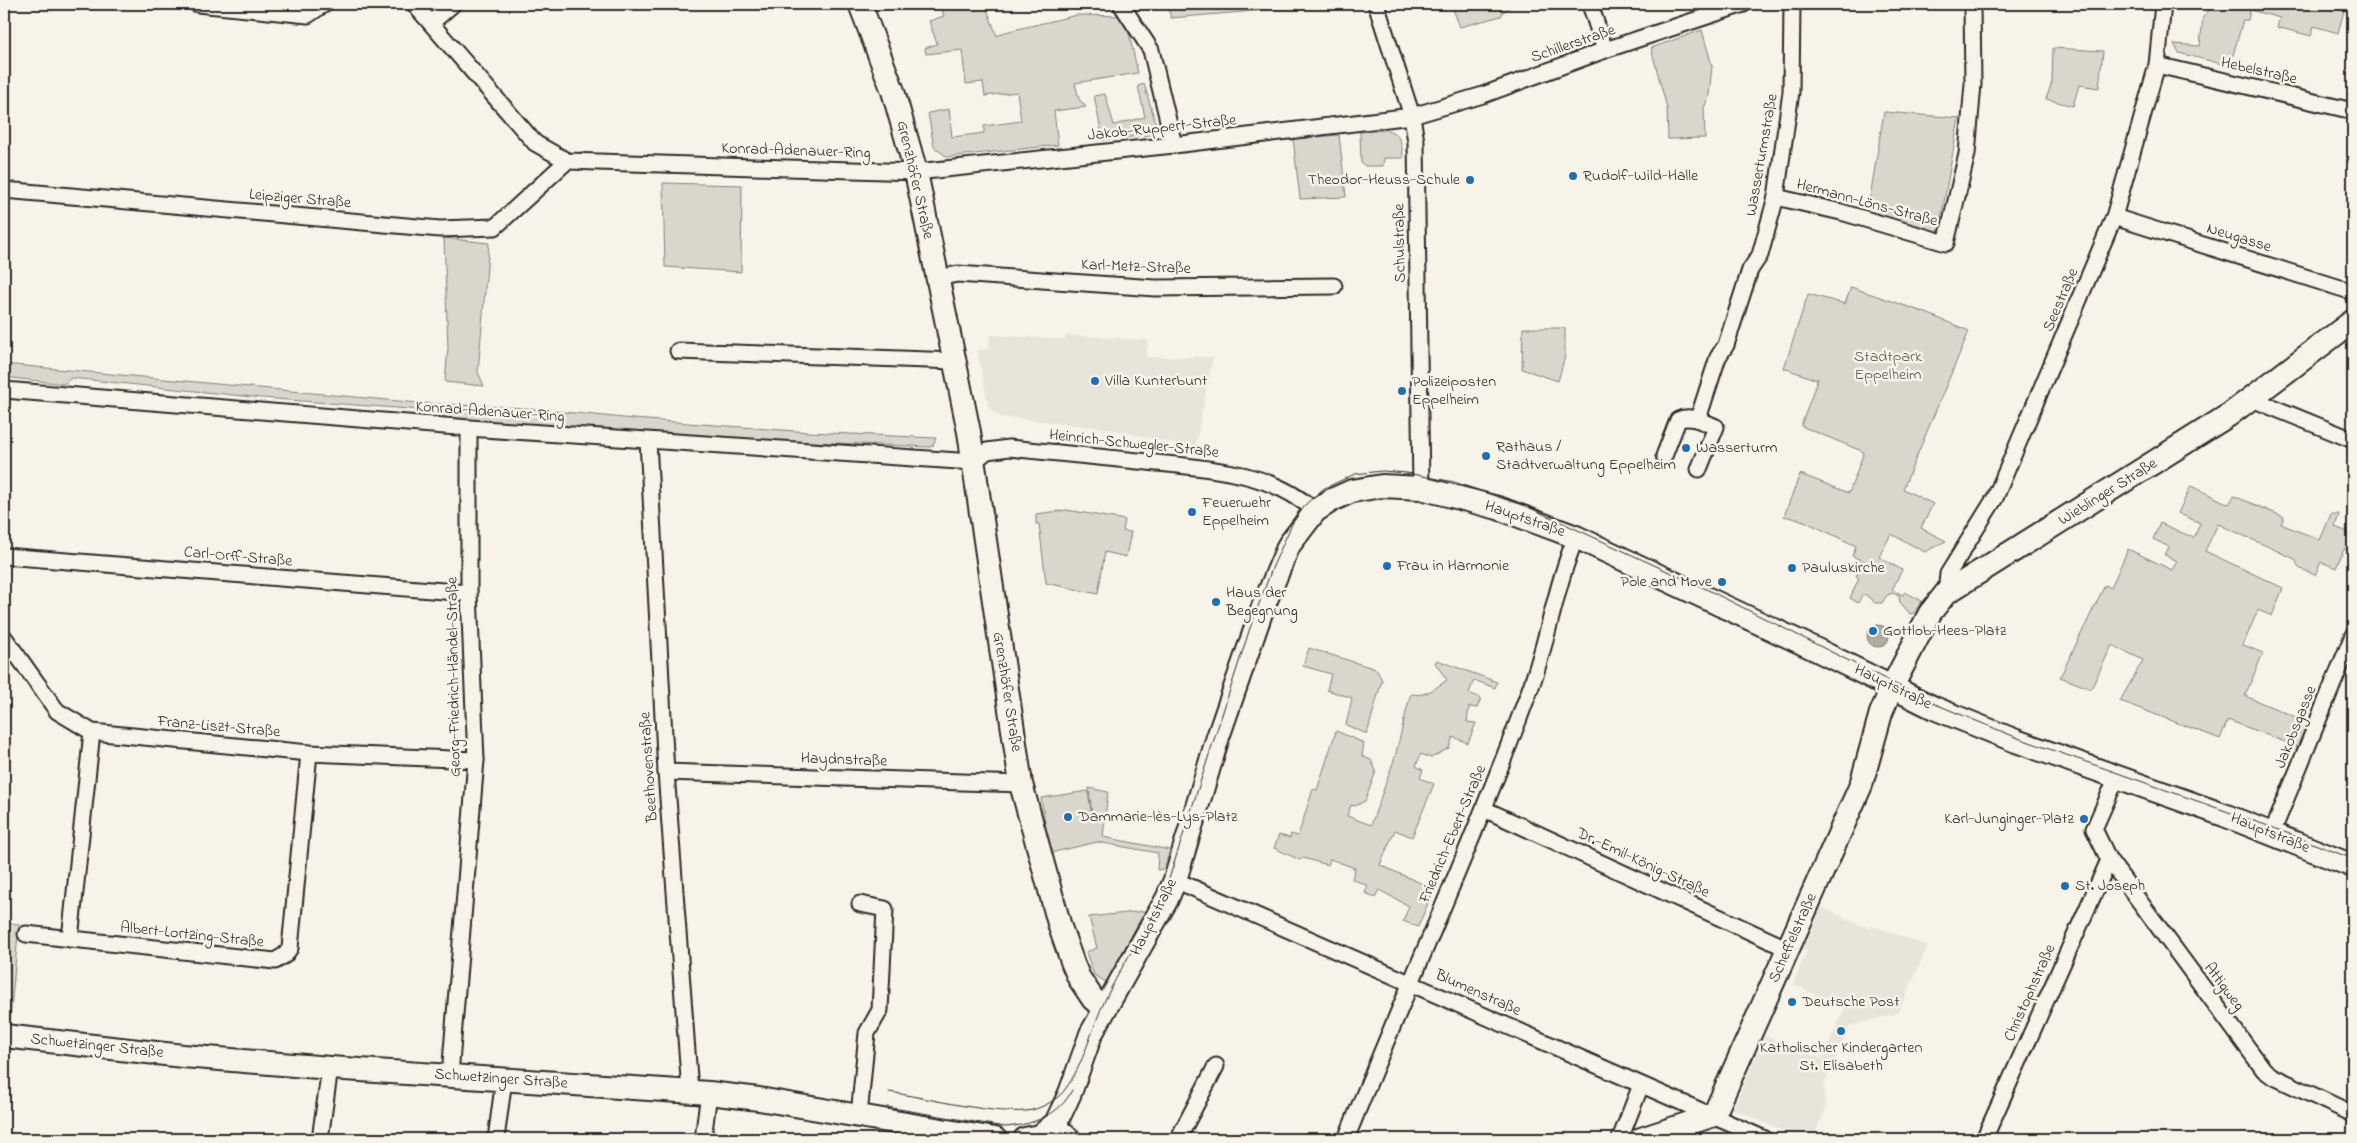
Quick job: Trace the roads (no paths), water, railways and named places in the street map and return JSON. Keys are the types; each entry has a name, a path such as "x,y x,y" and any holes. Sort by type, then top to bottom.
{"street":[{"path":"197,4 308,16 324,4"},
{"name":"Konrad-Adenauer-Ring","path":"414,4 535,143 568,161 916,172"},
{"path":"431,23 452,4"},
{"name":"Grenzhöfer Straße","path":"860,4 893,91 916,172 955,361 973,462 1021,784 1060,927 1073,964 1079,978 1093,999 1106,1008"},
{"path":"1121,4 1151,50 1174,145"},
{"name":"Schulstraße","path":"1376,4 1412,116 1416,142 1421,488"},
{"path":"1590,4 1605,50"},
{"name":"Schillerstraße","path":"1412,116 1482,95 1605,50 1744,4"},
{"name":"Wasserturmstraße","path":"1698,419 1718,357 1726,345 1750,270 1760,255 1776,197 1792,92 1792,4"},
{"name":"Hermann-Löns-Straße","path":"1776,197 1841,212 1946,243 1967,154 1972,84 1972,4"},
{"name":"Seestraße","path":"1946,593 1948,574 1995,498 2114,217 2157,64 2163,4"},
{"name":"Hebelstraße","path":"2157,64 2353,111"},
{"name":"Jakob-Ruppert-Straße","path":"916,172 1174,145 1412,116"},
{"name":"Leipziger Straße","path":"4,190 440,229 495,227 568,161"},
{"name":"Neugasse","path":"2114,217 2353,292"},
{"name":"Karl-Metz-Straße","path":"937,278 958,274 1155,288 1334,286"},
{"name":"Wieblinger Straße","path":"1892,687 1930,613 1946,593 2209,429 2252,399 2353,321"},
{"path":"678,351 955,361"},
{"name":"Konrad-Adenauer-Ring","path":"4,390 469,428 973,462"},
{"path":"2252,399 2353,440"},
{"path":"1664,456 1678,420 1684,417 1698,419 1716,427 1699,469"},
{"name":"Georg-Friedrich-Händel-Straße","path":"450,1075 476,760 469,593 469,428"},
{"name":"Beethovenstraße","path":"648,440 666,772 703,1139"},
{"name":"Heinrich-Schwegler-Straße","path":"973,462 988,451 1009,448 1208,467 1272,483 1315,511"},
{"name":"Hauptstraße","path":"1041,1133 1070,1093 1092,1034 1160,913 1175,880 1218,737 1263,607 1289,545 1315,511 1352,491 1382,486 1421,488 1498,508 1576,537 1810,646 1934,708 1983,728 2272,833 2353,866"},
{"name":"Friedrich-Ebert-Straße","path":"1346,1139 1410,982 1484,809 1530,690 1576,537"},
{"name":"Carl-Orff-Straße","path":"4,556 469,593"},
{"name":"Jakobsgasse","path":"2272,833 2353,635"},
{"name":"Franz-Liszt-Straße","path":"4,636 57,711 92,732 308,753 476,760"},
{"name":"Scheffelstraße","path":"1714,1116 1861,784 1881,713 1892,687"},
{"path":"70,939 92,732"},
{"name":"Albert-Lortzing-Straße","path":"26,934 275,961 285,955 290,948 308,753"},
{"name":"Haydnstraße","path":"666,772 1021,784"},
{"name":"Attigweg","path":"2117,777 2094,829 2109,860 2264,1070 2272,1076 2353,1114"},
{"name":"Dr.-Emil-König-Straße","path":"1484,809 1788,949"},
{"name":"Christophstraße","path":"1984,1139 2109,860"},
{"name":"Blumenstraße","path":"1175,880 1765,1139"},
{"path":"859,1116 867,1033 880,1010 885,909 860,904"},
{"name":"Schwetzinger Straße","path":"4,1036 183,1056 330,1068 699,1092 760,1099 995,1139"},
{"path":"1178,1139 1216,1066"},
{"path":"320,1139 330,1068"},
{"path":"496,1139 504,1079"},
{"path":"1620,1139 1641,1085"},
{"path":"1641,1139 1714,1116"},
{"path":"1025,1139 1041,1133 1074,1139"}],"tram line":[{"path":"889,1092 962,1106 1019,1111 1041,1107 1054,1100 1064,1091 1083,1058 1113,984 1166,888 1250,628 1273,566 1292,524 1306,504 1323,489 1355,474 1382,471 1407,473 1454,482 1528,507 1706,589 1935,704 2018,738 2274,828 2353,859"},
{"path":"887,1107 1005,1127 1025,1124 1044,1118 1060,1106 1072,1090"}],"place":[{"name":"Rudolf-Wild-Halle","path":"1573,176"},
{"name":"Theodor-Heuss-Schule","path":"1470,180"},
{"name":"Villa Kunterbunt","path":"1095,381"},
{"name":"Polizeiposten Eppelheim","path":"1402,391"},
{"name":"Wasserturm","path":"1686,448"},
{"name":"Rathaus / Stadtverwaltung Eppelheim","path":"1486,456"},
{"name":"Feuerwehr Eppelheim","path":"1192,512"},
{"name":"Frau in Harmonie","path":"1387,566"},
{"name":"Pauluskirche","path":"1792,568"},
{"name":"Pole and Move","path":"1722,582"},
{"name":"Haus der Begegnung","path":"1216,602"},
{"name":"Gottlob-Hees-Platz","path":"1873,631"},
{"name":"Dammarie-lès-Lys-Platz","path":"1068,817"},
{"name":"Karl-Junginger-Platz","path":"2084,819"},
{"name":"St. Joseph","path":"2065,886"},
{"name":"Deutsche Post","path":"1792,1002"},
{"name":"Katholischer Kindergarten St. Elisabeth","path":"1841,1031"}],"park label":[{"name":"Stadtpark Eppelheim","path":"1888,366"}]}
